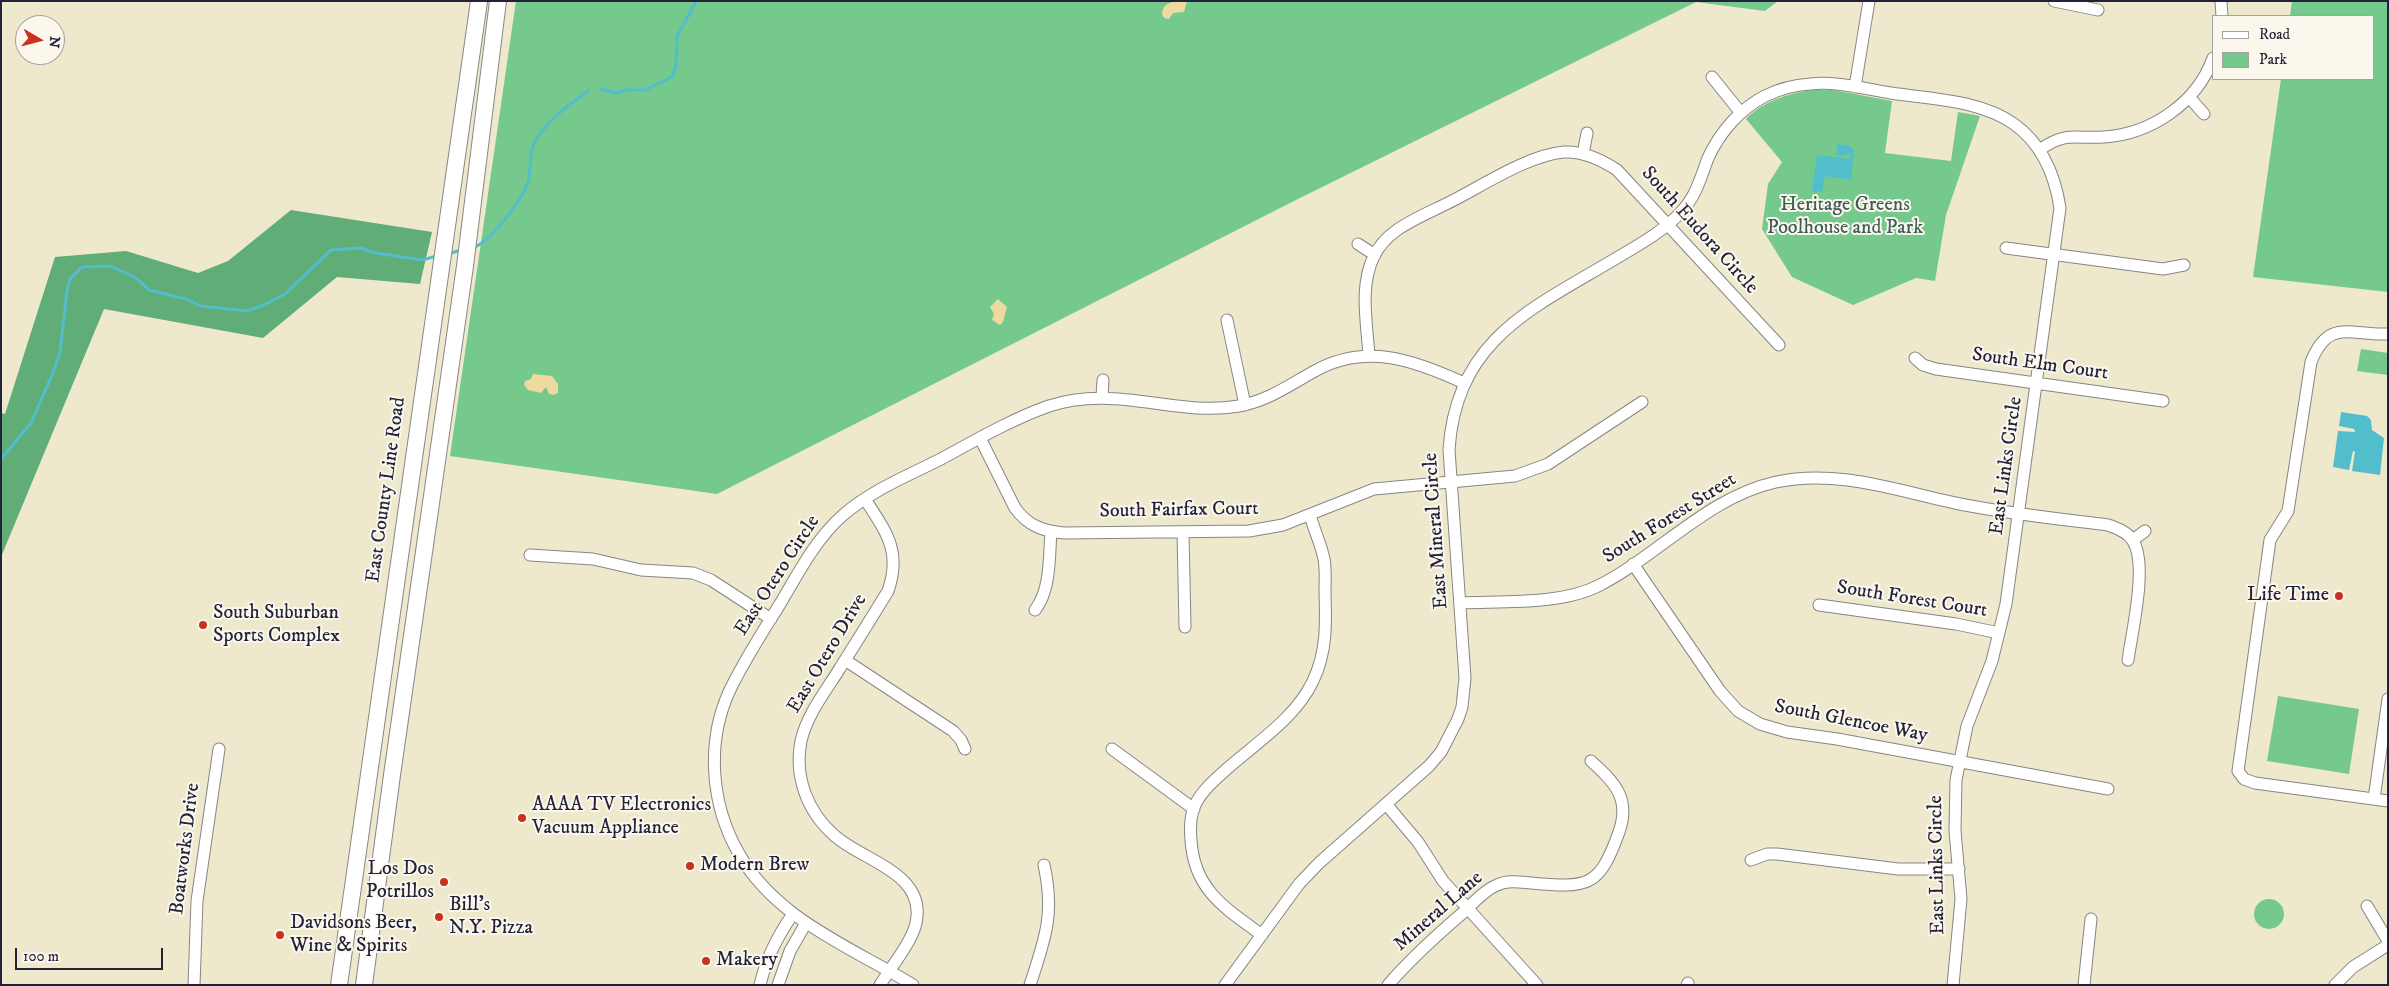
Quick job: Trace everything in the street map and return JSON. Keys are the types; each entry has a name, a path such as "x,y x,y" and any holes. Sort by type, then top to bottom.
{"main road":[{"name":"East County Line Road","path":"339,985 479,1"},
{"path":"364,985 392,774 465,266 498,1"},
{"path":"389,626 393,702 385,764 387,772 392,774"}],"street":[{"path":"1856,87 1869,1"},
{"path":"2054,1 2098,10"},
{"path":"2222,1 2222,15"},
{"path":"2039,150 2053,140 2067,136 2102,137 2141,129 2162,120 2189,97 2202,80 2212,60"},
{"path":"1712,76 1741,112"},
{"name":"East Mineral Circle","path":"1225,985 1306,877 1429,766 1441,752 1458,719 1462,707 1465,678 1449,450 1452,419 1464,383 1489,346 1517,319 1667,226 1688,204 1714,146 1741,112 1764,97 1798,85 1823,83 1856,87"},
{"name":"East Links Circle","path":"1856,87 1972,106 1991,112 2018,128 2039,150 2049,168 2058,195 2060,223 2056,255 2000,633 1992,661 1967,726 1959,761 1954,812 1961,914 1953,985"},
{"path":"2189,97 2204,114"},
{"path":"1583,154 1587,133"},
{"name":"South Eudora Circle","path":"1369,356 1366,278 1375,254 1387,238 1405,225 1513,170 1554,154 1573,152 1606,162 1617,170 1779,345"},
{"path":"1358,244 1375,254"},
{"path":"2006,248 2163,269 2184,265"},
{"path":"1227,320 1245,405"},
{"path":"2388,334 2339,331 2323,341 2311,362 2288,511 2270,540 2238,765 2238,771 2244,779 2255,783 2388,801"},
{"name":"East Otero Circle","path":"793,914 765,889 738,852 719,803 714,770 716,739 724,706 741,668 822,538 841,517 865,499 980,438 1047,407 1073,400 1102,397 1208,408 1245,405 1268,398 1322,367 1347,359 1369,356 1392,357 1414,362 1464,383"},
{"name":"South Elm Court","path":"1915,358 1923,365 1936,369 2163,402"},
{"path":"1102,397 1103,380"},
{"name":"South Fairfax Court","path":"980,438 1007,496 1021,517 1035,528 1051,532 1248,531 1283,525 1374,490 1504,478 1530,472 1548,464 1642,402"},
{"name":"South Forest Street","path":"1460,603 1552,598 1575,595 1597,587 1732,499 1763,486 1792,479 1837,478 1909,491 1966,506 2108,525 2126,533 2133,540"},
{"name":"East Otero Drive","path":"865,499 891,543 894,554 893,577 888,591 805,726 799,750 800,772 808,801 823,824 836,837 900,876 915,897 917,914 914,928 880,985"},
{"path":"1262,935 1218,903 1202,882 1191,846 1190,829 1194,809 1212,782 1298,705 1318,671 1325,646 1325,567 1310,515"},
{"path":"2128,660 2140,573 2140,560 2133,540 2145,531"},
{"path":"1035,610 1040,604 1045,589 1051,532"},
{"path":"1183,532 1185,628"},
{"path":"530,555 593,559 641,570 693,573 711,580 771,619"},
{"name":"South Glencoe Way","path":"1633,564 1720,691 1738,711 1749,718 1787,732 1959,761 2108,789"},
{"name":"South Forest Court","path":"1819,604 1956,624 2000,633"},
{"path":"845,660 953,731 961,740 965,749"},
{"path":"2374,799 2388,699"},
{"name":"Boatworks Drive","path":"194,985 197,901 219,748"},
{"path":"1112,749 1194,809"},
{"name":"Mineral Lane","path":"1388,985 1418,952 1498,884 1514,882 1563,886 1577,884 1589,880 1605,868 1622,822 1622,800 1612,781 1591,761"},
{"path":"1386,804 1413,836 1443,882 1537,985"},
{"path":"1751,860 1766,854 1778,854 1898,869 1959,869"},
{"path":"1030,985 1048,928 1049,886 1044,865"},
{"path":"2366,906 2388,942"},
{"path":"760,985 772,952 793,914 913,985"},
{"path":"2084,985 2091,919"},
{"path":"778,985 790,951 806,923"},
{"path":"2335,985 2353,968 2388,946"}],"green space":[{"path":"516,1 1778,1 1765,11 1696,2 1296,200 717,494 450,456"},
{"path":"2292,1 2388,1 2388,292 2253,277 2281,80 2374,80 2374,15 2290,15"},
{"name":"Heritage Greens Poolhouse and Park","path":"1813,90 1833,90 1892,101 1885,153 1951,161 1958,112 1980,116 1946,215 1935,281 1916,278 1853,305 1792,277 1762,229 1768,184 1782,162 1746,119 1760,107 1777,99"},
{"path":"291,210 432,232 420,284 337,277 263,338 104,309 1,557 1,413 5,414 55,257 126,251 198,273 228,261"},
{"path":"2361,349 2388,353 2388,375 2357,371"},
{"path":"2278,696 2359,709 2349,774 2267,761"},
{"path":"2269,899 2275,900 2283,908 2283,920 2275,928 2269,929 2263,928 2255,920 2254,914 2255,908 2263,900"}],"sand":[{"path":"1174,1 1187,1 1184,12 1173,13 1169,19 1164,18 1162,14 1163,8"},
{"path":"998,299 1007,307 1003,322 1000,325 992,320 994,314 990,307"},
{"path":"533,374 552,376 558,384 558,393 554,395 549,394 546,387 541,393 528,390 524,385 525,381 531,379"}],"water":[{"path":"1838,144 1850,146 1854,151 1851,180 1825,176 1822,192 1812,191 1817,155 1850,159 1849,153 1843,156 1836,155"},
{"path":"2341,412 2367,416 2371,420 2372,430 2384,438 2380,475 2352,471 2355,452 2353,451 2349,470 2333,467 2338,431 2355,432 2354,429 2339,426"}],"waterway":[{"path":"601,89 617,93 627,90 645,90 672,77 676,65 677,37 696,1"},
{"path":"472,248 488,238 496,230 525,190 530,171 531,155 541,133 560,113 589,90"},
{"path":"1,459 31,423 52,375 60,353 70,279 82,267 110,266 135,277 149,290 186,299 201,306 247,311 285,294 331,250 360,248 376,253 422,260 437,256"},
{"path":"448,254 461,250"}],"place":[{"name":"Life Time","path":"2339,596"},
{"name":"South Suburban Sports Complex","path":"203,625"},
{"name":"AAAA TV Electronics Vacuum Appliance","path":"522,818"},
{"name":"Modern Brew","path":"690,866"},
{"name":"Los Dos Potrillos","path":"444,882"},
{"name":"Bill's N.Y. Pizza","path":"439,917"},
{"name":"Davidsons Beer, Wine & Spirits","path":"280,935"},
{"name":"Makery","path":"706,961"}]}
